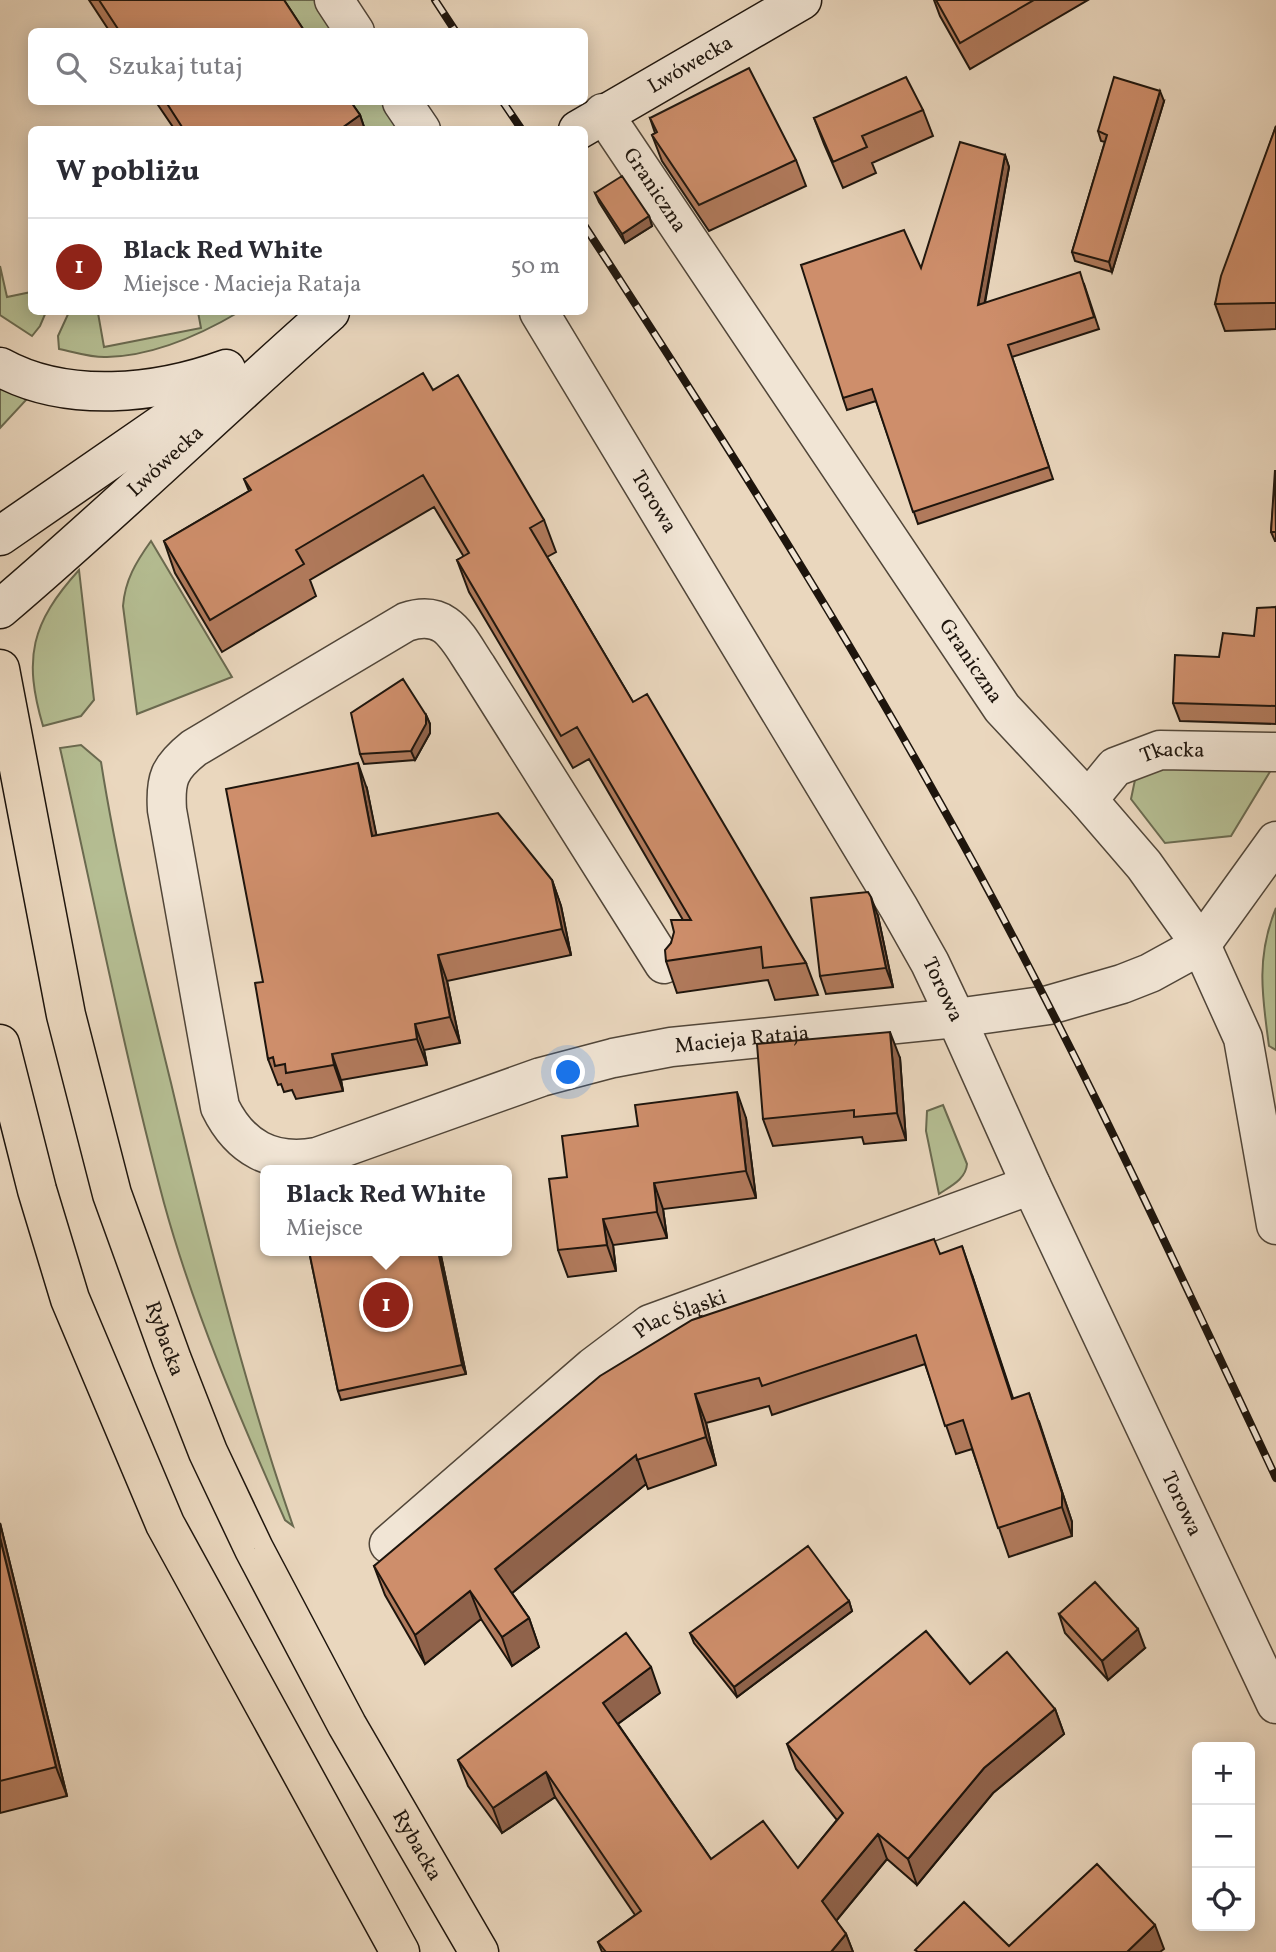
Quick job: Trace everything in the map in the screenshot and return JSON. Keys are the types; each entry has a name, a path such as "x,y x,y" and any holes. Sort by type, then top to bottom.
{"main road":[{"name":"Rybacka","path":"0,669 66,1015 112,1195 172,1360 208,1452 254,1549 347,1725 479,1952"},
{"path":"0,1044 37,1190 70,1300 160,1512 229,1645 400,1952"}],"street":[{"path":"334,0 352,28"},
{"name":"Lwówecka","path":"590,121 802,0"},
{"path":"404,105 418,126"},
{"name":"Graniczna","path":"590,121 1002,708 1144,865 1201,945 1243,1038 1269,1140 1276,1225"},
{"name":"Lwówecka","path":"0,536 318,315"},
{"name":"Lwówecka","path":"0,609 85,536 327,315"},
{"name":"Torowa","path":"541,315 930,963 1031,1185 1276,1704"},
{"path":"0,368 41,384 107,391 142,389 181,382 258,358"},
{"name":"Macieja Rataja","path":"663,964 451,629 431,618 406,622 194,748 180,760 168,777 167,810 220,1107 228,1124 250,1146 287,1160 304,1160 335,1152 541,1077 613,1058 671,1047 956,1018 1049,1005 1150,973 1201,945"},
{"name":"Tkacka","path":"1088,800 1115,767 1160,750 1276,752"},
{"path":"1201,945 1276,841"},
{"name":"Plac Śląski","path":"389,1544 593,1367 650,1324 1031,1185"}],"green space":[{"path":"274,0 317,0 336,28 293,28"},
{"path":"343,105 387,105 402,126 358,126"},
{"path":"0,266 7,297 28,293 28,315 45,315 32,336 0,315"},
{"path":"68,315 98,315 104,347 201,328 199,315 234,315 176,343 124,356 89,356 59,349 58,336"},
{"path":"0,388 27,399 0,428"},
{"path":"151,541 232,677 137,714 123,606 132,572"},
{"path":"79,570 94,700 81,716 43,726 33,680 36,642 50,607"},
{"path":"81,745 101,762 115,843 184,1139 242,1361 293,1526 285,1520 218,1363 189,1284 164,1203 122,1033 60,748"},
{"path":"1144,768 1271,770 1231,836 1165,843 1131,799 1136,775"},
{"path":"1276,908 1276,1050 1269,1046 1262,976 1265,943"},
{"path":"943,1105 967,1164 961,1178 939,1194 926,1131 927,1111"}],"building":[{"path":"99,0 284,0 302,28 117,28"},
{"path":"936,0 1034,0 960,43"},
{"path":"749,68 796,160 699,205 652,135 657,132 650,118"},
{"path":"906,77 923,110 862,136 867,147 833,162 814,118"},
{"path":"1114,77 1160,91 1109,262 1072,252 1107,135 1098,131"},
{"path":"168,105 353,105 360,115 345,126 181,126"},
{"path":"1276,126 1276,303 1215,304 1221,276"},
{"path":"960,142 1005,155 978,305 1080,272 1094,317 1008,345 1049,467 913,512 872,389 843,398 801,265 904,230 921,268"},
{"path":"622,176 649,216 622,234 595,193"},
{"path":"423,373 433,390 458,375 544,520 530,528 633,702 647,694 806,963 763,968 761,947 666,961 665,950 671,943 674,932 671,920 691,920 577,727 561,736 457,560 469,553 423,475 296,550 304,564 210,620 164,541 251,490 244,479"},
{"path":"1275,470 1276,532 1271,532"},
{"path":"1276,607 1276,706 1173,703 1175,655 1219,657 1223,633 1254,636 1257,608"},
{"path":"403,679 426,715 426,724 411,751 360,754 351,713"},
{"path":"358,763 372,836 498,813 552,880 562,929 438,955 450,1017 415,1024 417,1039 332,1054 334,1065 286,1073 285,1064 275,1066 273,1057 268,1059 255,983 263,982 226,789"},
{"path":"868,892 886,968 820,976 811,898"},
{"path":"890,1032 897,1113 854,1117 854,1110 763,1119 757,1044"},
{"path":"737,1092 746,1171 654,1183 657,1212 603,1219 607,1245 558,1250 549,1179 567,1177 562,1136 638,1126 635,1105"},
{"path":"934,1239 940,1254 962,1246 1012,1399 1029,1393 1062,1493 1062,1507 998,1528 963,1420 945,1426 916,1335 762,1386 759,1378 695,1394 706,1437 637,1460 636,1455 495,1569 529,1618 502,1637 470,1591 415,1635 374,1566 600,1376 692,1320"},
{"path":"310,1256 439,1256 462,1365 338,1391"},
{"path":"0,1538 56,1767 0,1781"},
{"path":"808,1546 849,1601 734,1687 690,1633"},
{"path":"1095,1582 1138,1629 1102,1661 1059,1614"},
{"path":"926,1631 970,1684 1007,1652 1055,1709 984,1768 908,1859 878,1834 822,1901 846,1934 831,1952 606,1952 598,1942 641,1911 546,1772 493,1808 458,1760 626,1633 651,1667 603,1703 711,1859 763,1821 798,1868 843,1813 787,1744"},
{"path":"1097,1864 1155,1925 1127,1952 915,1950 964,1902 1009,1946"}],"railway":[{"path":"435,0 453,28"},
{"path":"505,105 519,126"},
{"path":"588,231 811,582 897,727 985,884 1114,1136 1276,1478"}],"place":[{"name":"Black Red White","path":"386,1305"}]}
